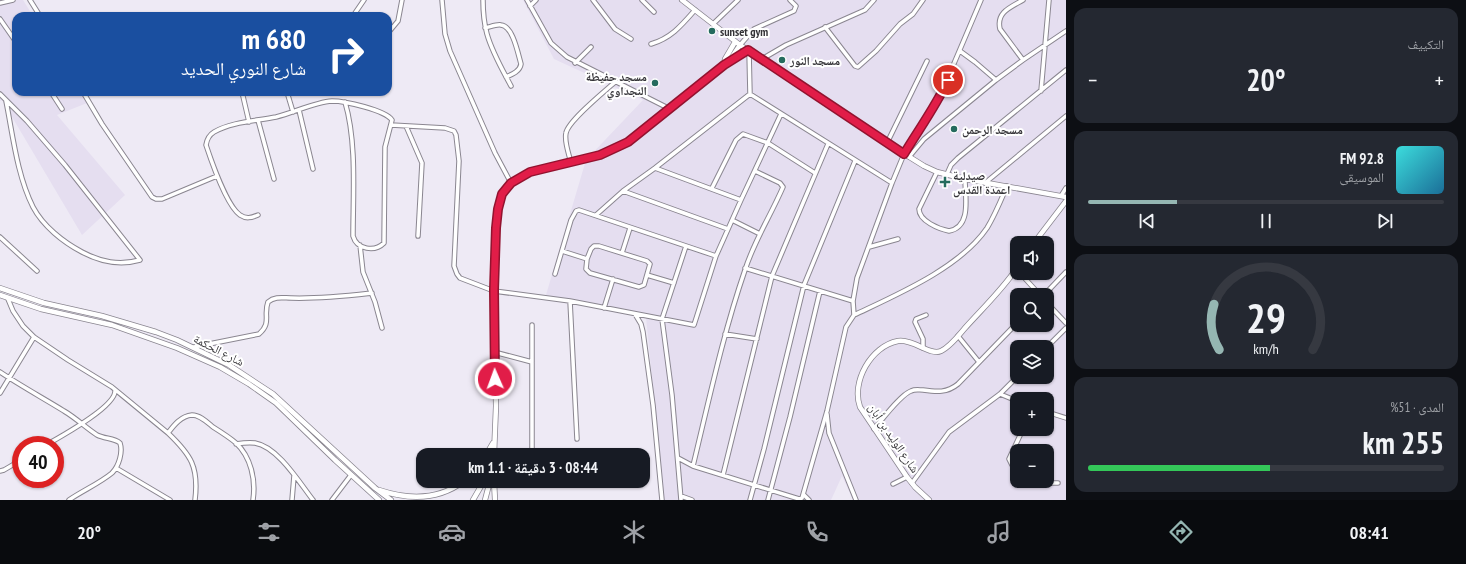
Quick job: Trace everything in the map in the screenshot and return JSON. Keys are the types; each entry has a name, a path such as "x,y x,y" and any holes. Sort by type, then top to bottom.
{"street":[{"path":"0,3 13,0"},
{"path":"30,0 38,12"},
{"path":"355,12 364,0"},
{"path":"392,28 398,21 402,0"},
{"path":"442,0 445,34 450,51 495,153 511,183"},
{"path":"483,0 486,28 494,52 510,86"},
{"path":"527,0 551,43 575,63 670,109"},
{"path":"530,6 536,0"},
{"path":"593,0 615,29 631,39"},
{"path":"642,0 654,12"},
{"path":"682,0 748,51 924,166 937,172 965,179 1064,196 1066,188"},
{"path":"713,24 738,0"},
{"path":"724,65 725,59 738,44 754,30 794,11 796,6 790,0"},
{"path":"762,59 786,45 865,10 874,0"},
{"path":"825,27 855,66 858,67 876,51 900,24 913,14 923,0"},
{"path":"854,314 853,301 857,278 892,183 904,154 942,94 982,0"},
{"path":"1023,0 1004,12 998,23 1000,29 1023,60"},
{"path":"1040,91 1049,0"},
{"path":"651,44 669,37 695,10"},
{"path":"0,19 12,36"},
{"path":"486,28 501,24 508,27 511,32 521,68 506,77"},
{"path":"909,157 924,139 996,80 1066,31"},
{"path":"729,61 738,44"},
{"path":"575,63 591,47"},
{"path":"494,448 494,290 498,209 502,194 511,183 530,172 571,163 618,148 628,142 729,61 748,51"},
{"path":"748,51 750,94"},
{"path":"960,51 976,62 996,80"},
{"path":"887,143 926,61"},
{"path":"947,174 958,158 1066,70"},
{"path":"571,163 565,133 567,129 574,120 615,82"},
{"path":"750,94 892,183"},
{"path":"596,215 623,191 656,168 750,94"},
{"path":"54,96 62,109"},
{"path":"85,96 102,124 152,197 162,199 217,176"},
{"path":"243,96 249,122"},
{"path":"288,96 293,112"},
{"path":"3,98 19,112 65,165 140,260 116,263 96,259 65,242 41,218 33,207 20,170 3,98"},
{"path":"0,102 3,98"},
{"path":"258,215 249,218 240,215 233,208 217,176 206,145 208,138 215,131 233,125 293,112 325,102 344,102 374,109 392,118 385,147 385,238 382,245 375,249 367,248 357,244 353,236 352,156 349,116 344,102"},
{"path":"299,110 313,168"},
{"path":"391,125 445,128 455,133 459,161 454,258 455,271 460,278 494,290 570,301 694,325 716,256 781,114"},
{"path":"985,183 1066,116"},
{"path":"258,120 274,179"},
{"path":"406,126 422,163 418,236"},
{"path":"712,188 736,140 743,134 768,143 815,173"},
{"path":"723,475 772,276 828,144"},
{"path":"750,500 804,285 855,161"},
{"path":"656,168 741,200"},
{"path":"693,466 725,334 745,268 783,185 755,171"},
{"path":"937,172 919,209 919,212 924,219 946,230 953,231 958,228 965,218 965,179"},
{"path":"678,458 693,466 754,486 799,499 804,495 846,327 854,314 916,285 944,267 969,248 986,229 1007,186"},
{"path":"623,191 728,229"},
{"path":"1039,236 1066,201"},
{"path":"555,274 571,220 576,211 583,210 630,228 716,256"},
{"path":"732,220 760,234"},
{"path":"622,253 630,228"},
{"path":"0,237 37,271"},
{"path":"869,247 898,239"},
{"path":"360,245 361,266 372,293 382,328"},
{"path":"596,245 622,253 650,262 648,275 644,285 639,287 588,272 585,268 591,249 596,245"},
{"path":"686,246 662,319 672,395 681,498 692,500"},
{"path":"562,251 588,259"},
{"path":"745,268 853,301"},
{"path":"1051,288 1066,272"},
{"path":"648,275 674,283"},
{"path":"604,308 613,279"},
{"name":"شارع الوليد بن أبان","path":"929,500 907,477 860,407 857,396 858,384 862,372 874,357 889,344 896,342 908,341 932,352 939,352 944,349 958,336 1010,279"},
{"path":"1026,280 1034,288"},
{"name":"شارع الحكمة","path":"0,288 44,303 102,316 177,340 229,365 273,394 391,500"},
{"path":"768,500 790,417 820,291"},
{"path":"194,347 259,334 266,326 266,307 268,302 274,298 309,298 372,293"},
{"name":"شارع الحكمة","path":"0,295 8,299 41,309 112,325 176,348 220,367 249,384 276,403 379,500"},
{"path":"8,299 23,326 34,337 115,390 168,433 183,448 190,458 195,472 197,485 195,500"},
{"path":"570,301 576,439"},
{"path":"1054,310 1066,323"},
{"path":"635,314 641,324 643,332 653,405 662,500"},
{"path":"923,348 923,339 915,322 926,314"},
{"path":"532,325 532,448"},
{"path":"1054,340 1066,328"},
{"path":"874,429 909,391 915,389 938,392 947,391 958,384 1010,330"},
{"path":"725,334 757,339"},
{"path":"958,336 978,362"},
{"path":"0,393 34,337"},
{"path":"494,352 532,362"},
{"path":"0,372 32,393 64,411 97,434 104,438 116,440 120,443 121,450 116,468 69,500"},
{"path":"912,483 949,432 1000,394 1010,384"},
{"path":"61,436 82,424 109,403 116,394 115,390"},
{"path":"1000,394 1010,398"},
{"path":"826,411 829,433 856,500"},
{"path":"1054,414 1066,418"},
{"path":"168,433 182,418 192,415 200,417 236,444 246,457 252,472 254,484 253,500"},
{"path":"492,448 495,434"},
{"path":"236,444 254,442 270,449 279,457 313,500"},
{"path":"490,448 493,443"},
{"path":"0,470 4,470 12,465"},
{"path":"116,468 170,500"},
{"path":"332,500 351,475"},
{"path":"292,500 294,476"},
{"path":"893,484 907,477"},
{"path":"376,488 404,497 421,498 438,495 456,488"},
{"path":"473,500 480,488"},
{"path":"485,500 488,488"},
{"path":"494,488 495,500"},
{"path":"804,495 809,500"}],"shaded area":[{"path":"0,0 23,0 30,12 12,12 12,96 83,96 87,103 57,115 125,195 82,235 2,100 0,101"},
{"path":"523,0 1066,0 1066,500 853,500 842,476 831,500 664,500 646,317 546,295 586,160 643,100 554,59"}],"place":[{"name":"sunset gym","path":"712,31"},
{"name":"مسجد النور","path":"782,60"},
{"name":"مسجد حفيظة النجداوي","path":"655,83"},
{"name":"مسجد الرحمن","path":"954,129"},
{"name":"صيدلية اعمدة القدس","path":"945,182"}],"route":[{"path":"495,379 494,290 498,209 502,194 507,187 518,178 530,172 571,163 618,148 628,142 729,61 748,50 904,154 942,94 948,80"}]}
